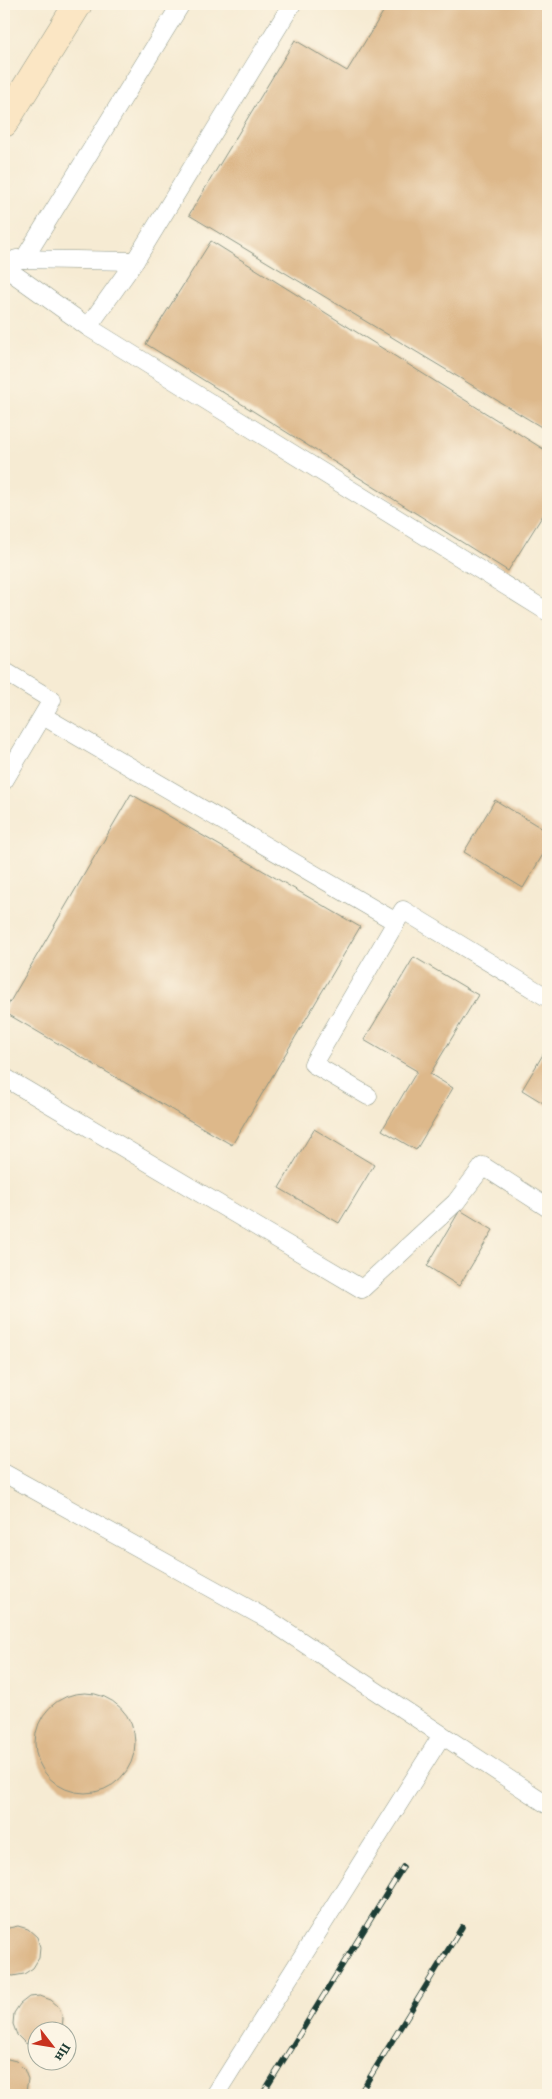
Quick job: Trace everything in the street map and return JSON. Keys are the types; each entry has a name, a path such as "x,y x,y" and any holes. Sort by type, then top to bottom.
{"main road":[{"path":"4,123 78,4"}],"lane":[{"path":"24,259 181,4"},
{"path":"88,327 135,261 292,4"},
{"path":"4,259 135,261"},
{"path":"4,267 88,327 548,612"},
{"path":"4,671 52,700 4,781"},
{"path":"43,716 396,922"},
{"path":"368,1096 313,1064 403,910 548,998"},
{"path":"4,1076 362,1289 456,1202 484,1166 548,1208"},
{"path":"4,1473 269,1620 548,1805"},
{"path":"215,2095 442,1735"}],"building":[{"path":"388,4 537,4 548,11 548,431 189,215 295,40 347,71"},
{"path":"211,241 548,452 548,507 508,571 146,344"},
{"path":"131,794 360,927 232,1145 4,1012"},
{"path":"495,800 548,832 548,846 523,888 464,852"},
{"path":"414,957 478,995 430,1074 453,1088 416,1150 382,1130 417,1071 364,1040"},
{"path":"548,1046 548,1106 522,1090"},
{"path":"314,1129 374,1165 339,1223 279,1188"},
{"path":"460,1210 493,1230 459,1286 427,1266"},
{"path":"85,1693 104,1697 121,1707 131,1724 135,1743 131,1762 121,1779 104,1789 85,1793 66,1789 49,1779 39,1762 35,1743 39,1724 49,1707 66,1697"},
{"path":"18,1926 28,1929 37,1937 40,1947 39,1958 33,1968 24,1974 13,1976 4,1973 4,1929"},
{"path":"40,1996 51,2000 59,2007 63,2018 63,2022 28,2022 28,2044 17,2035 13,2024 14,2013 20,2004 29,1997"},
{"path":"4,2058 16,2061 24,2069 28,2079 24,2095 4,2095"}],"railway":[{"path":"262,2095 403,1867"},
{"path":"359,2095 462,1927"}]}
